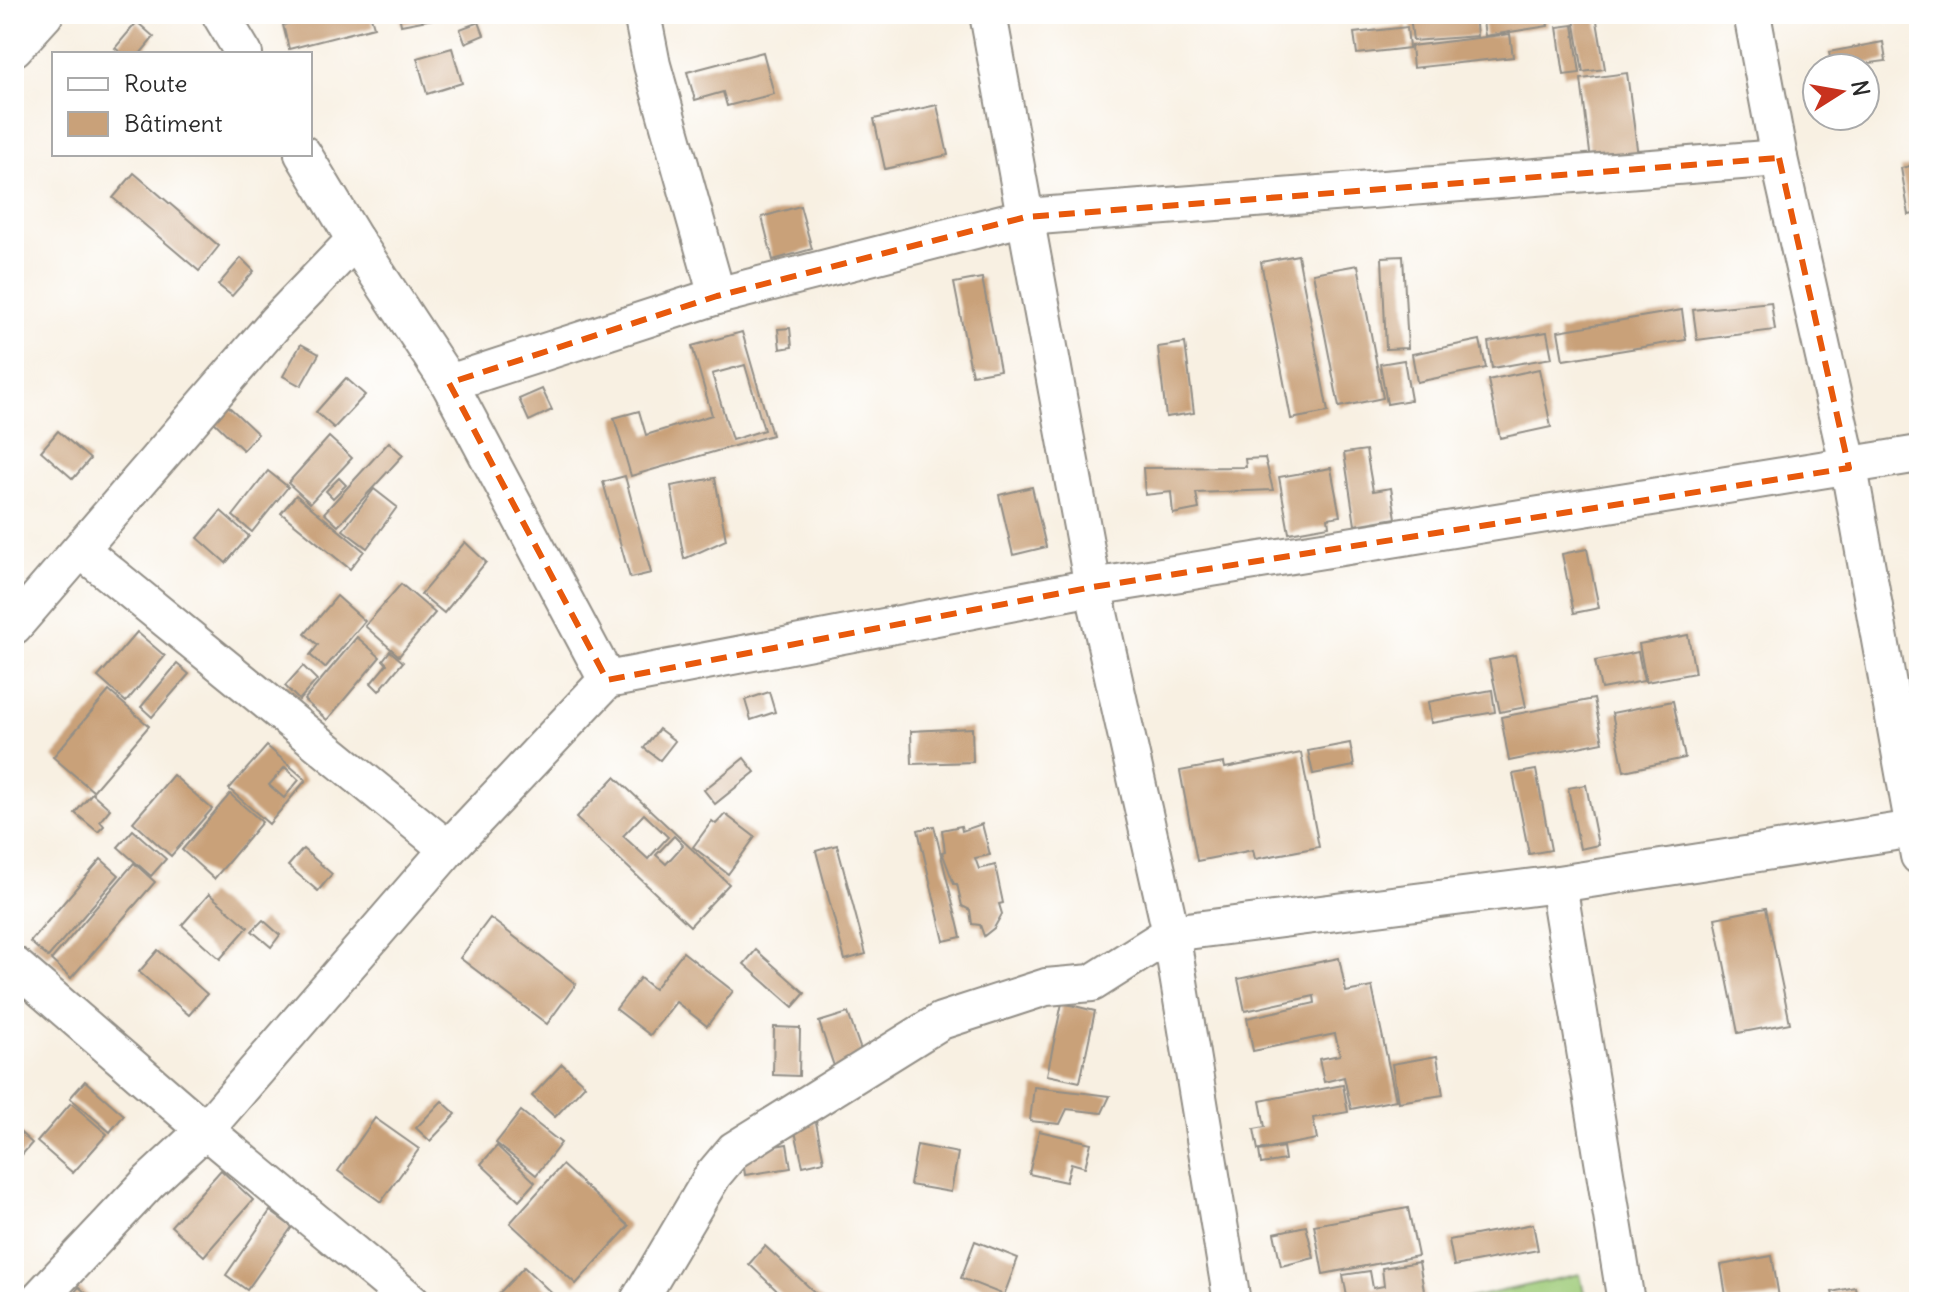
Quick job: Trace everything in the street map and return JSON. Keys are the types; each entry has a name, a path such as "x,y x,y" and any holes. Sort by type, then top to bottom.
{"street":[{"path":"14,48 45,14"},
{"path":"220,14 243,52"},
{"path":"642,14 652,65 717,296"},
{"path":"988,14 1093,587 1171,933 1232,1302"},
{"path":"638,1302 713,1175 734,1150 941,1021 1046,987 1092,983 1171,933 1916,842 1849,468 1779,158 1752,14"},
{"path":"304,156 449,383 607,680"},
{"path":"449,383 717,296 1026,217 1779,158"},
{"path":"14,626 276,322 355,240"},
{"path":"36,1302 149,1182 205,1130 448,849 607,680 1093,587 1849,468 1919,454"},
{"path":"81,550 448,849"},
{"path":"1558,884 1626,1302"},
{"path":"14,965 205,1130 412,1302"}],"highlighted area":[{"path":"1779,158 1849,468 1093,587 607,680 449,383 717,296 1026,217"}],"green space":[{"path":"1580,1274 1586,1302 1451,1302"}],"building":[{"path":"327,14 370,14 374,27 289,49 283,25"},
{"path":"399,14 442,14 443,17 401,25"},
{"path":"1475,14 1477,36 1413,41 1410,16"},
{"path":"1482,14 1546,14 1548,26 1485,36"},
{"path":"1596,15 1605,69 1583,72 1574,19"},
{"path":"137,22 154,37 142,52 120,52 115,48"},
{"path":"479,22 484,35 465,43 460,29"},
{"path":"1573,25 1580,73 1564,75 1557,27"},
{"path":"1407,27 1409,48 1357,54 1354,33"},
{"path":"1510,34 1513,57 1413,68 1411,46"},
{"path":"1883,42 1886,61 1881,62 1881,52 1829,52"},
{"path":"452,48 462,83 427,94 417,58"},
{"path":"763,52 774,94 727,106 723,92 695,100 687,72"},
{"path":"1627,73 1638,156 1591,161 1581,79"},
{"path":"937,105 948,155 885,169 874,119"},
{"path":"1919,164 1919,213 1909,215 1901,168"},
{"path":"134,173 219,246 199,271 113,198"},
{"path":"800,206 812,249 773,260 762,217"},
{"path":"1298,255 1328,412 1291,419 1261,262"},
{"path":"1403,256 1408,348 1386,349 1382,257"},
{"path":"241,258 254,271 232,296 218,285"},
{"path":"1358,265 1383,398 1339,407 1313,273"},
{"path":"982,278 1000,370 972,375 954,283"},
{"path":"1771,302 1775,330 1697,340 1693,310"},
{"path":"1682,310 1686,340 1563,360 1558,331"},
{"path":"790,328 792,347 780,349 778,329"},
{"path":"742,332 772,435 631,476 614,418 639,411 646,435 712,415 692,346","holes":["745,365 764,430 732,440 712,374"]},
{"path":"1547,332 1552,358 1492,368 1488,342"},
{"path":"1480,340 1486,368 1417,382 1412,354"},
{"path":"1185,343 1194,413 1166,417 1158,347"},
{"path":"301,344 319,354 301,386 283,376"},
{"path":"1404,360 1411,400 1387,404 1380,364"},
{"path":"1539,369 1551,427 1500,438 1488,380"},
{"path":"346,378 365,395 334,428 316,412"},
{"path":"542,389 552,410 529,421 519,399"},
{"path":"225,403 258,434 243,450 211,419"},
{"path":"58,431 90,459 73,479 41,451"},
{"path":"329,437 352,458 310,503 288,483"},
{"path":"389,442 403,455 338,526 324,513"},
{"path":"1366,450 1373,491 1391,488 1396,518 1355,525 1344,453"},
{"path":"1265,458 1273,490 1196,493 1199,509 1173,514 1171,492 1145,495 1143,468 1246,467 1245,459"},
{"path":"1331,468 1340,516 1328,518 1329,526 1289,533 1279,477"},
{"path":"268,471 288,487 252,532 233,516"},
{"path":"625,476 651,573 630,578 603,482"},
{"path":"339,478 346,485 333,498 326,491"},
{"path":"715,478 726,540 684,559 671,486"},
{"path":"1032,487 1046,547 1013,555 999,495"},
{"path":"374,489 397,507 367,548 343,530"},
{"path":"296,495 364,551 350,569 281,513"},
{"path":"221,511 249,536 226,563 198,538"},
{"path":"465,542 486,562 444,613 421,594"},
{"path":"1587,549 1599,608 1574,613 1562,554"},
{"path":"401,584 435,613 399,656 365,626"},
{"path":"337,596 365,621 325,668 310,655 318,645 305,634"},
{"path":"137,632 165,656 126,702 98,677"},
{"path":"1688,635 1695,673 1646,682 1639,644"},
{"path":"357,637 380,657 327,720 304,700"},
{"path":"390,651 403,662 379,691 371,683 387,664 383,660"},
{"path":"1638,652 1644,681 1601,689 1595,661"},
{"path":"1515,655 1526,707 1500,712 1489,660"},
{"path":"177,664 189,674 152,717 141,707"},
{"path":"303,666 317,680 299,700 285,686"},
{"path":"1492,690 1495,712 1431,723 1428,702"},
{"path":"109,691 149,726 93,791 53,757"},
{"path":"769,692 775,712 751,720 745,700"},
{"path":"1594,699 1603,742 1509,761 1501,717"},
{"path":"1673,701 1685,758 1624,771 1612,713"},
{"path":"972,728 973,762 912,764 911,731"},
{"path":"659,729 675,741 660,760 644,748"},
{"path":"1350,743 1354,766 1313,774 1308,751"},
{"path":"267,746 306,780 269,824 229,789","holes":["285,767 299,780 284,798 269,785"]},
{"path":"1301,753 1319,847 1255,859 1253,850 1197,861 1180,771 1224,763 1225,768"},
{"path":"744,758 755,772 715,804 704,790"},
{"path":"1536,770 1551,850 1529,854 1513,774"},
{"path":"173,775 212,809 171,856 133,822"},
{"path":"615,777 729,884 690,926 576,818","holes":["644,814 668,837 648,859 623,836","674,836 683,845 666,864 656,855"]},
{"path":"1586,785 1598,845 1580,849 1568,788"},
{"path":"92,793 110,809 100,821 104,826 98,832 75,813"},
{"path":"230,794 262,822 214,879 182,850"},
{"path":"725,814 755,837 728,874 693,847 712,821 716,824"},
{"path":"982,824 990,855 975,858 979,869 995,865 1003,903 999,904 1002,914 994,928 984,936 980,925 972,924 970,910 962,906 957,884 954,884 942,852 945,851 942,830 961,826 962,831"},
{"path":"934,826 961,937 944,941 918,830"},
{"path":"133,830 166,859 151,876 118,847"},
{"path":"837,845 866,954 845,960 816,851"},
{"path":"303,849 332,874 318,891 288,866"},
{"path":"101,859 119,875 48,957 30,942"},
{"path":"134,863 155,882 71,978 51,960"},
{"path":"209,894 248,927 220,959 182,925"},
{"path":"1766,908 1790,1023 1738,1033 1715,918"},
{"path":"490,918 576,984 547,1024 460,958"},
{"path":"263,920 280,935 271,947 252,931"},
{"path":"158,950 207,994 189,1015 139,972"},
{"path":"756,950 805,993 793,1007 744,964"},
{"path":"683,952 733,991 707,1026 676,1002 650,1035 616,1009 640,978 654,989"},
{"path":"1339,958 1346,992 1372,987 1396,1100 1351,1109 1344,1077 1324,1082 1319,1059 1340,1055 1335,1034 1253,1051 1247,1018 1315,1003 1314,996 1245,1011 1238,979"},
{"path":"1062,1003 1095,1011 1080,1082 1047,1075"},
{"path":"848,1013 865,1062 836,1072 819,1022"},
{"path":"774,1027 800,1028 799,1076 773,1075"},
{"path":"1437,1056 1443,1095 1398,1102 1392,1064"},
{"path":"562,1064 585,1085 555,1117 532,1096"},
{"path":"85,1081 124,1115 110,1132 70,1098"},
{"path":"1343,1085 1348,1112 1313,1118 1317,1139 1258,1150 1254,1129 1265,1127 1260,1101"},
{"path":"1034,1087 1110,1096 1102,1113 1067,1109 1060,1124 1030,1121"},
{"path":"442,1101 456,1114 430,1141 416,1128"},
{"path":"71,1103 107,1134 73,1173 37,1142"},
{"path":"521,1111 561,1143 536,1175 496,1143"},
{"path":"375,1118 419,1149 381,1202 338,1171"},
{"path":"816,1122 824,1161 803,1166 794,1127"},
{"path":"14,1127 32,1143 20,1157 14,1152"},
{"path":"1039,1131 1091,1143 1085,1167 1071,1163 1066,1182 1029,1174"},
{"path":"787,1144 791,1168 745,1175 742,1152"},
{"path":"917,1145 958,1153 951,1192 910,1185"},
{"path":"497,1146 535,1182 519,1200 481,1164"},
{"path":"1283,1147 1285,1160 1261,1164 1259,1151"},
{"path":"562,1165 629,1226 576,1284 510,1223"},
{"path":"221,1170 253,1200 204,1256 171,1226"},
{"path":"1408,1208 1418,1256 1323,1274 1314,1225"},
{"path":"270,1211 292,1227 247,1290 226,1275"},
{"path":"1533,1224 1538,1250 1454,1266 1449,1240"},
{"path":"1306,1226 1314,1258 1281,1266 1274,1233"},
{"path":"975,1241 1018,1258 1004,1295 961,1278"},
{"path":"765,1246 825,1302 789,1302 749,1264"},
{"path":"1772,1256 1779,1297 1727,1302 1721,1265"},
{"path":"1419,1262 1426,1302 1348,1302 1343,1275 1370,1271 1373,1288 1384,1286 1382,1268"},
{"path":"524,1267 561,1302 491,1302"},
{"path":"79,1287 96,1302 67,1302"},
{"path":"1855,1287 1858,1302 1835,1302 1832,1292"},
{"path":"1092,1298 1166,1298 1167,1302 1092,1302"}]}
